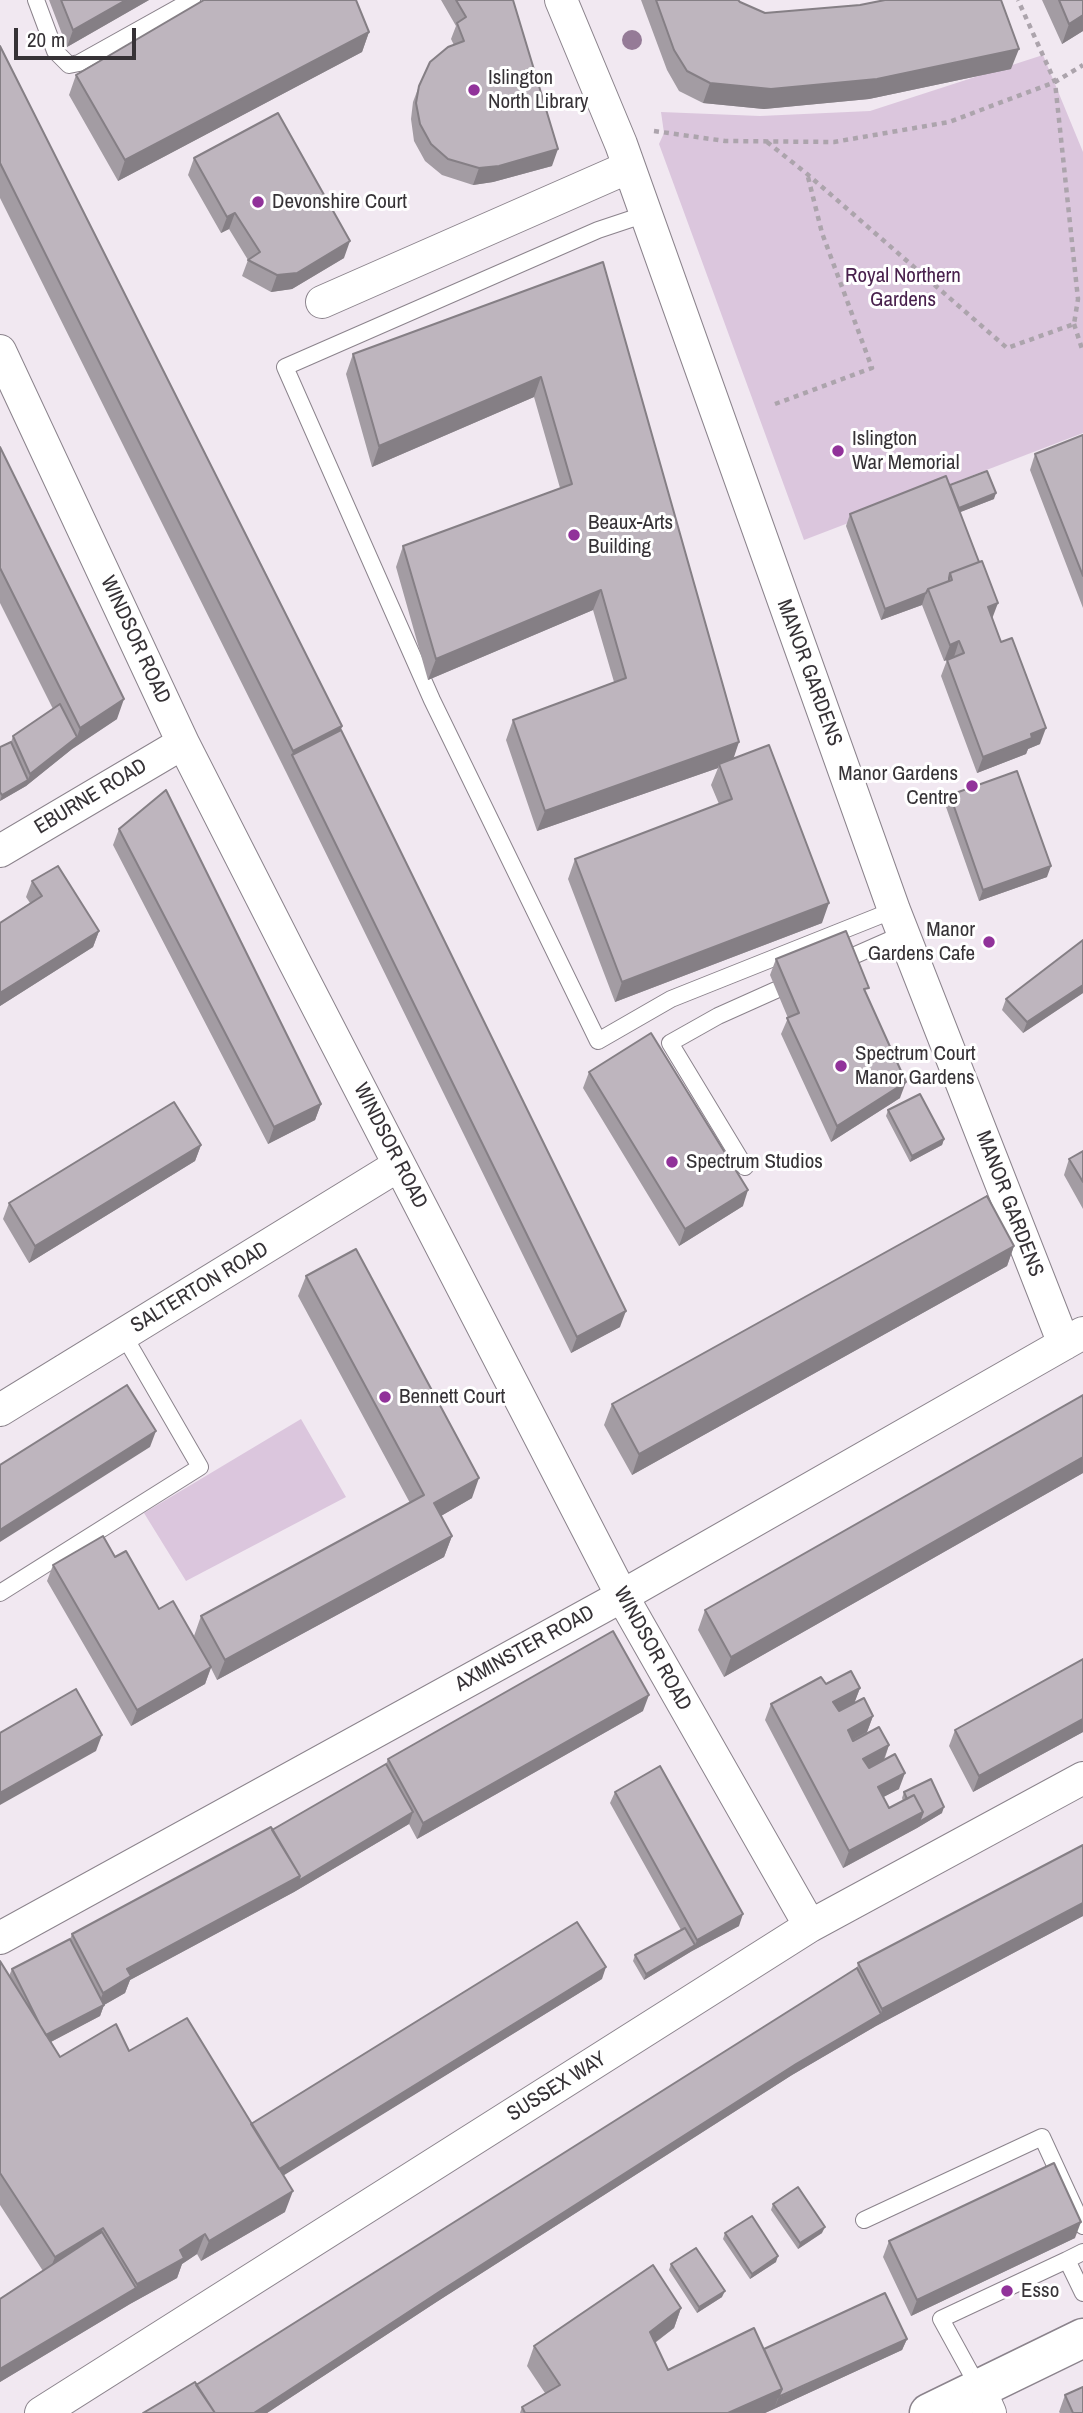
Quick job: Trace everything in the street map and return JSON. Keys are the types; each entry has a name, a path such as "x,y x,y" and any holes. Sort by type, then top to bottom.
{"main road":[{"path":"929,2413 985,2402 1083,2338"}],"street":[{"name":"MANOR GARDENS","path":"561,0 629,167 898,922 1073,1339"},
{"path":"322,302 629,167"},
{"name":"WINDSOR ROAD","path":"0,351 183,743 399,1166 622,1596 810,1926"},
{"name":"EBURNE ROAD","path":"0,851 183,743"},
{"name":"SALTERTON ROAD","path":"0,1410 399,1166"},
{"name":"AXMINSTER ROAD","path":"0,1938 622,1596 1073,1339"},
{"name":"SUSSEX WAY","path":"41,2413 810,1926 1083,1778"}],"lane":[{"path":"36,0 55,51 69,65 79,63 192,0"},
{"path":"646,214 598,230 285,368 432,700 598,1041 671,999 898,922"},
{"path":"844,960 898,922"},
{"path":"745,1167 670,1043 718,1016 776,990"},
{"path":"0,1592 201,1467 123,1334"},
{"path":"864,2220 1042,2137 1083,2226"},
{"path":"985,2402 941,2319 1083,2252"},
{"path":"1067,2260 1083,2293"}],"path":[{"path":"1018,0 1055,82 1078,299 1074,324 1083,352"},
{"path":"612,122 725,141 834,142 949,122 1055,82 1083,65"},
{"path":"767,142 807,173 1007,348 1074,324"},
{"path":"775,404 872,368 822,233 807,173"}],"green space":[{"name":"Royal Northern Gardens","path":"1043,55 1083,152 1083,433 804,540 659,144 664,133 661,112 760,116 870,111"},
{"path":"301,1419 346,1497 186,1581 144,1513"}],"building":[{"path":"61,0 126,0 73,30"},
{"path":"204,0 356,0 369,32 125,160 76,75"},
{"name":"Islington North Library","path":"456,0 513,0 558,149 499,166 479,168 448,159 431,144 420,124 416,103 419,86 430,62 448,47 464,41 457,23 466,17"},
{"path":"656,0 738,0 765,13 860,5 885,0 1001,0 1019,49 877,79 771,89 710,83 687,71 674,50"},
{"path":"1059,0 1083,0 1083,15 1069,24"},
{"path":"0,46 342,726 293,751 0,163"},
{"name":"Devonshire Court","path":"278,113 350,241 297,273 277,275 248,260 260,252 235,213 227,217 194,158"},
{"name":"Beaux-Arts Building","path":"603,262 739,742 545,811 513,720 626,678 601,590 436,659 403,546 572,484 541,377 379,446 353,354"},
{"path":"1083,435 1083,576 1035,454"},
{"path":"0,447 124,699 80,728 0,568"},
{"path":"987,471 996,493 959,508 950,485"},
{"path":"946,476 979,562 950,573 949,581 928,589 926,593 885,609 850,514"},
{"path":"982,561 998,603 988,607 1001,642 1012,638 1046,728 1031,734 1032,738 983,757 947,660 964,653 959,641 950,645 928,589 952,580 950,573"},
{"path":"60,704 77,737 30,774 13,736"},
{"path":"341,730 626,1311 577,1337 292,755"},
{"path":"11,742 28,780 2,795 0,747"},
{"path":"769,745 829,903 622,982 575,859 732,799 719,764"},
{"path":"1017,771 1051,866 983,890 950,795"},
{"path":"166,790 321,1104 274,1127 119,829"},
{"path":"58,866 99,931 0,993 0,923 42,896 32,881"},
{"name":"Spectrum Court Manor Gardens","path":"846,931 869,988 864,989 906,1082 837,1126 787,1018 799,1013 776,959"},
{"path":"1083,940 1083,985 1027,1022 1006,999"},
{"name":"Spectrum Studios","path":"651,1033 748,1190 685,1229 589,1072"},
{"path":"920,1094 944,1139 912,1156 888,1110"},
{"path":"174,1102 201,1145 35,1246 9,1203"},
{"path":"1083,1151 1083,1182 1069,1159"},
{"path":"987,1196 1014,1246 639,1454 612,1404"},
{"name":"Bennett Court","path":"356,1249 479,1478 434,1503 452,1536 225,1660 201,1616 424,1495 306,1276"},
{"path":"127,1385 156,1431 0,1530 0,1465"},
{"path":"1083,1395 1083,1457 731,1657 705,1610"},
{"path":"103,1536 115,1557 126,1551 159,1609 173,1601 211,1667 137,1710 53,1565"},
{"path":"613,1631 649,1695 423,1823 388,1759"},
{"path":"1083,1659 1083,1719 979,1776 955,1730"},
{"path":"851,1671 860,1688 833,1702 839,1711 864,1698 873,1716 848,1730 853,1741 879,1727 889,1745 863,1759 869,1768 895,1754 905,1773 878,1787 889,1808 914,1795 923,1812 849,1851 771,1704 821,1677 826,1684"},
{"path":"76,1689 102,1735 0,1793 0,1733"},
{"path":"386,1764 413,1812 298,1881 300,1876 272,1830"},
{"path":"660,1766 743,1914 697,1940 615,1792"},
{"path":"931,1779 944,1807 919,1822 923,1812 914,1795 907,1799 904,1792"},
{"path":"271,1827 300,1876 127,1969 131,1976 103,1993 72,1934"},
{"path":"1083,1845 1083,1903 882,2009 858,1963"},
{"path":"577,1922 606,1967 279,2169 251,2124"},
{"path":"685,1928 695,1945 646,1974 635,1955"},
{"path":"70,1939 104,2005 46,2035 12,1969"},
{"path":"0,1961 60,2057 116,2024 129,2051 187,2018 293,2191 209,2241 205,2234 180,2250 184,2258 137,2284 103,2228 55,2257 0,2173"},
{"path":"857,1968 881,2014 796,2064 254,2413 215,2413 196,2385"},
{"path":"1054,2163 1081,2222 917,2300 889,2241"},
{"path":"798,2187 825,2227 800,2243 773,2204"},
{"path":"752,2216 778,2256 752,2274 725,2233"},
{"path":"102,2232 136,2288 0,2369 0,2299"},
{"path":"696,2248 725,2291 699,2307 671,2264"},
{"path":"653,2265 681,2308 650,2332 668,2370 754,2328 782,2389 728,2413 525,2413 522,2407 560,2385 534,2346"},
{"path":"885,2293 907,2339 778,2397 782,2389 764,2349"},
{"path":"195,2382 215,2413 143,2413"},
{"path":"1083,2387 1083,2413 1073,2413 1065,2395"}],"place":[{"name":"Islington North Library","path":"474,90"},
{"name":"Devonshire Court","path":"258,202"},
{"name":"Islington War Memorial","path":"838,451"},
{"name":"Beaux-Arts Building","path":"574,535"},
{"name":"Manor Gardens Centre","path":"972,786"},
{"name":"Manor Gardens Cafe","path":"989,942"},
{"name":"Spectrum Court Manor Gardens","path":"841,1066"},
{"name":"Spectrum Studios","path":"672,1162"},
{"name":"Bennett Court","path":"385,1397"},
{"name":"Esso","path":"1007,2291"}]}
